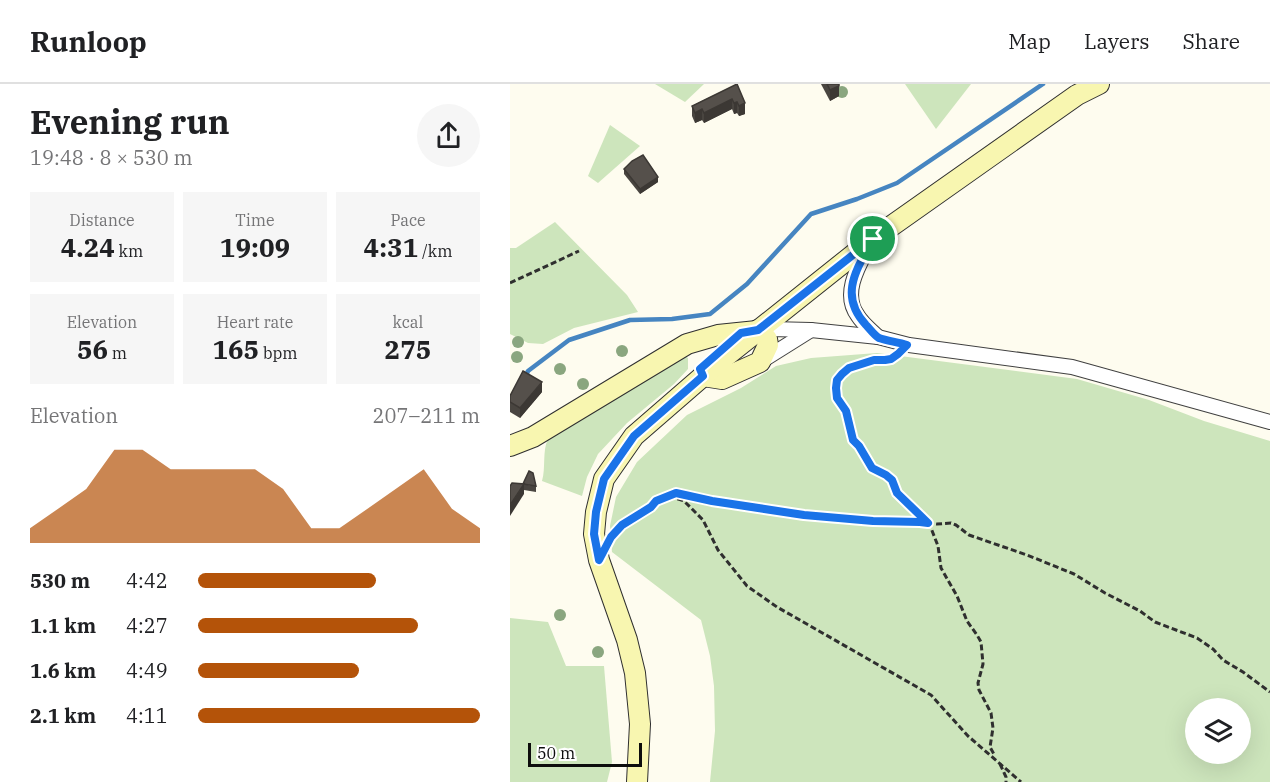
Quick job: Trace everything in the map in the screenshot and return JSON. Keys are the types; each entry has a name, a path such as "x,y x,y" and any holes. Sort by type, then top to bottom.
{"main road":[{"path":"700,358 758,330 873,239 1077,95 1099,84"},
{"path":"637,782 640,724 635,673 627,640 599,560 594,534 596,512 604,479 634,436 718,335 758,330"},
{"path":"510,446 533,437 687,344 722,379 760,362 768,345 758,330"}],"street":[{"path":"873,239 854,279 851,298 858,316 878,337"},
{"path":"758,330 812,330 878,337 907,345 1072,367 1270,422"},
{"path":"760,362 812,330"}],"path":[{"path":"510,283 579,251"},
{"path":"907,345 891,359 874,360 849,368 837,380 837,398 846,411 853,440 872,468 892,480 897,493 928,523 938,546 941,568 957,596 967,621 981,642 982,664 979,690 992,713 993,728 990,747 1006,777 1006,782"},
{"path":"599,560 611,537 622,525 651,507 656,501 676,493 804,515 873,521 951,523 969,535 1074,574 1140,611 1155,622 1197,638 1213,649 1223,660 1270,692"},
{"path":"669,496 684,501 703,520 718,550 747,586 777,607 931,695 968,736 1021,782"}],"green space":[{"path":"655,84 704,84 685,102"},
{"path":"905,84 971,84 936,129"},
{"path":"610,125 640,146 598,183 588,176"},
{"path":"555,222 627,295 638,312 574,328 543,344 528,343 510,334 510,248 516,248"},
{"path":"877,353 1077,379 1149,400 1204,421 1270,441 1270,782 710,782 715,731 714,686 710,656 701,620 612,552 610,526 616,497 637,462 687,415 741,388 776,366 811,358"},
{"path":"685,356 688,358 688,369 674,384 627,423 598,454 587,477 582,496 542,481 548,439"},
{"path":"510,618 548,622 566,666 604,666 612,762 607,782 510,782"}],"building":[{"path":"737,84 745,103 739,106 732,99 704,113 702,109 695,113 692,106"},
{"path":"827,84 839,84 839,86 830,90"},
{"path":"643,155 658,177 640,189 624,169"},
{"path":"523,371 542,382 520,408 510,402 510,396"},
{"path":"529,471 533,473 536,486 523,484"},
{"path":"512,483 524,484 510,505 510,486"}],"waterway":[{"path":"525,378 528,371 569,340 630,320 672,319 710,314 747,284 811,214 897,183 1043,84"}],"route":[{"path":"873,239 851,288 854,309 878,337 907,345 891,359 874,360 849,368 837,380 837,398 846,411 853,440 872,468 892,480 897,493 928,523 804,515 676,493 656,501 651,507 622,525 611,537 599,560 594,534 596,512 604,479 634,436 703,376 700,369 741,333 758,330 873,239"}]}
